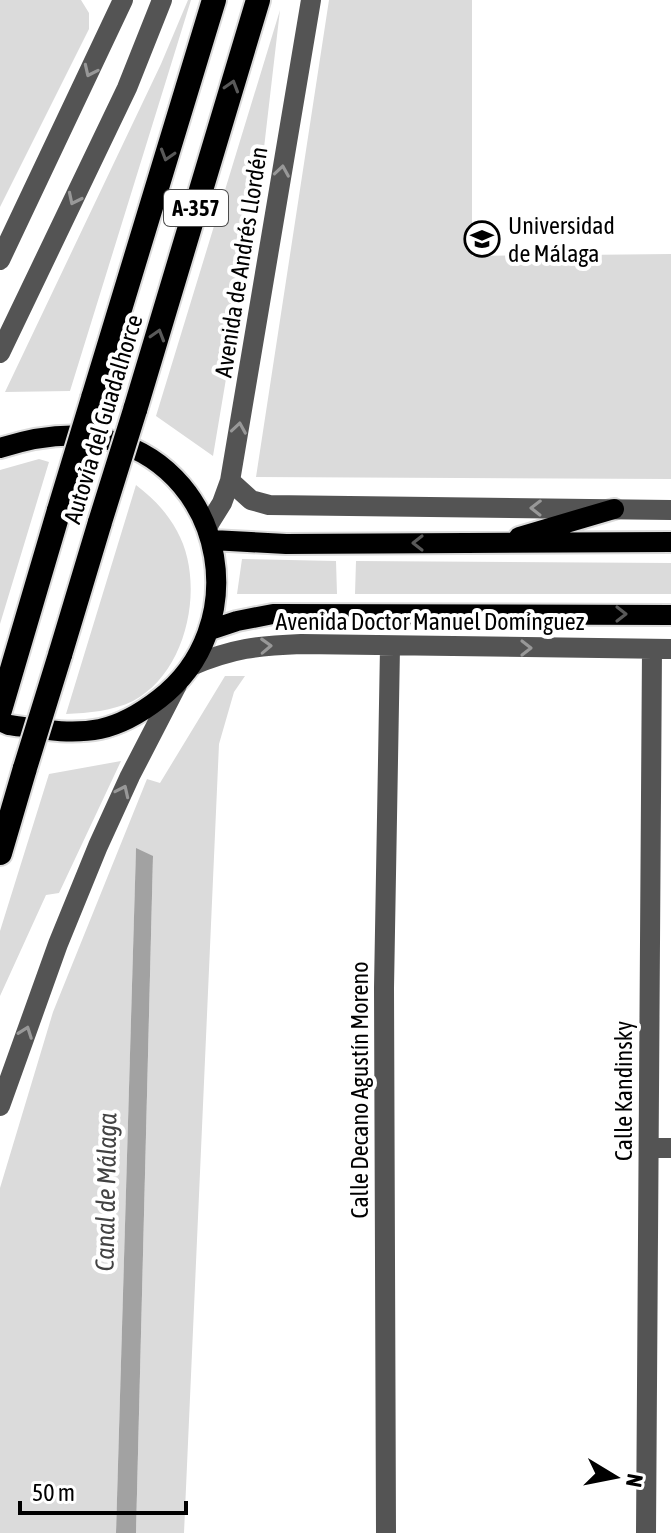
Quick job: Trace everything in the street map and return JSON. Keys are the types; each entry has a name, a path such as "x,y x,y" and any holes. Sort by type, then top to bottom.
{"highway":[{"name":"Autovía del Guadalhorce","path":"0,710 214,0"},
{"name":"Autovía del Guadalhorce","path":"0,853 258,2"}],"main road":[{"path":"0,448 55,434 90,436 116,442 148,457 172,476 210,534 218,580 210,630 191,666 177,685 141,712 100,729 72,732 0,721"},
{"path":"496,543 614,509"},
{"path":"210,534 286,544 671,542"},
{"name":"Avenida Doctor Manuel Domínguez","path":"210,630 273,614 671,615"}],"street":[{"path":"0,353 127,88 162,0"},
{"name":"Avenida de Andrés Llordén","path":"210,534 230,481 311,0"},
{"path":"0,260 118,3"},
{"path":"230,481 251,500 269,505 671,510"},
{"name":"Avenida Doctor Manuel Domínguez","path":"191,666 219,654 248,647 301,644 662,649"},
{"name":"Calle Decano Agustín Moreno","path":"386,1533 384,988 390,647"},
{"name":"Calle Kandinsky","path":"646,1533 649,1148 662,649"},
{"path":"0,1106 58,944 98,846 177,685"},
{"path":"649,1148 671,1148"}],"shaded area":[{"path":"0,0 81,0 89,13 89,29 0,207"},
{"path":"188,0 191,0 70,391 5,392 161,64"},
{"name":"Universidad de Málaga","path":"329,0 472,0 472,256 671,254 671,479 256,477"},
{"path":"280,10 262,165 213,456 156,416"},
{"path":"39,459 49,462 0,624 0,470"},
{"path":"136,485 168,517 186,552 190,600 179,648 152,688 133,701 92,712 66,714"},
{"path":"242,559 336,561 337,594 237,594"},
{"path":"356,561 671,563 671,594 355,594"},
{"path":"225,676 245,676 234,692 219,744 184,1533 136,1533 153,857 136,849 116,1533 0,1533 0,1188 53,1012 147,779 160,783"},
{"path":"121,761 59,893 46,895 0,996 0,931 49,774"},
{"path":"136,848 153,856 136,1533 116,1533"}],"place":[{"name":"Universidad de Málaga","path":"482,239"}],"water label":[{"name":"Canal de Málaga","path":"106,1192"}]}
